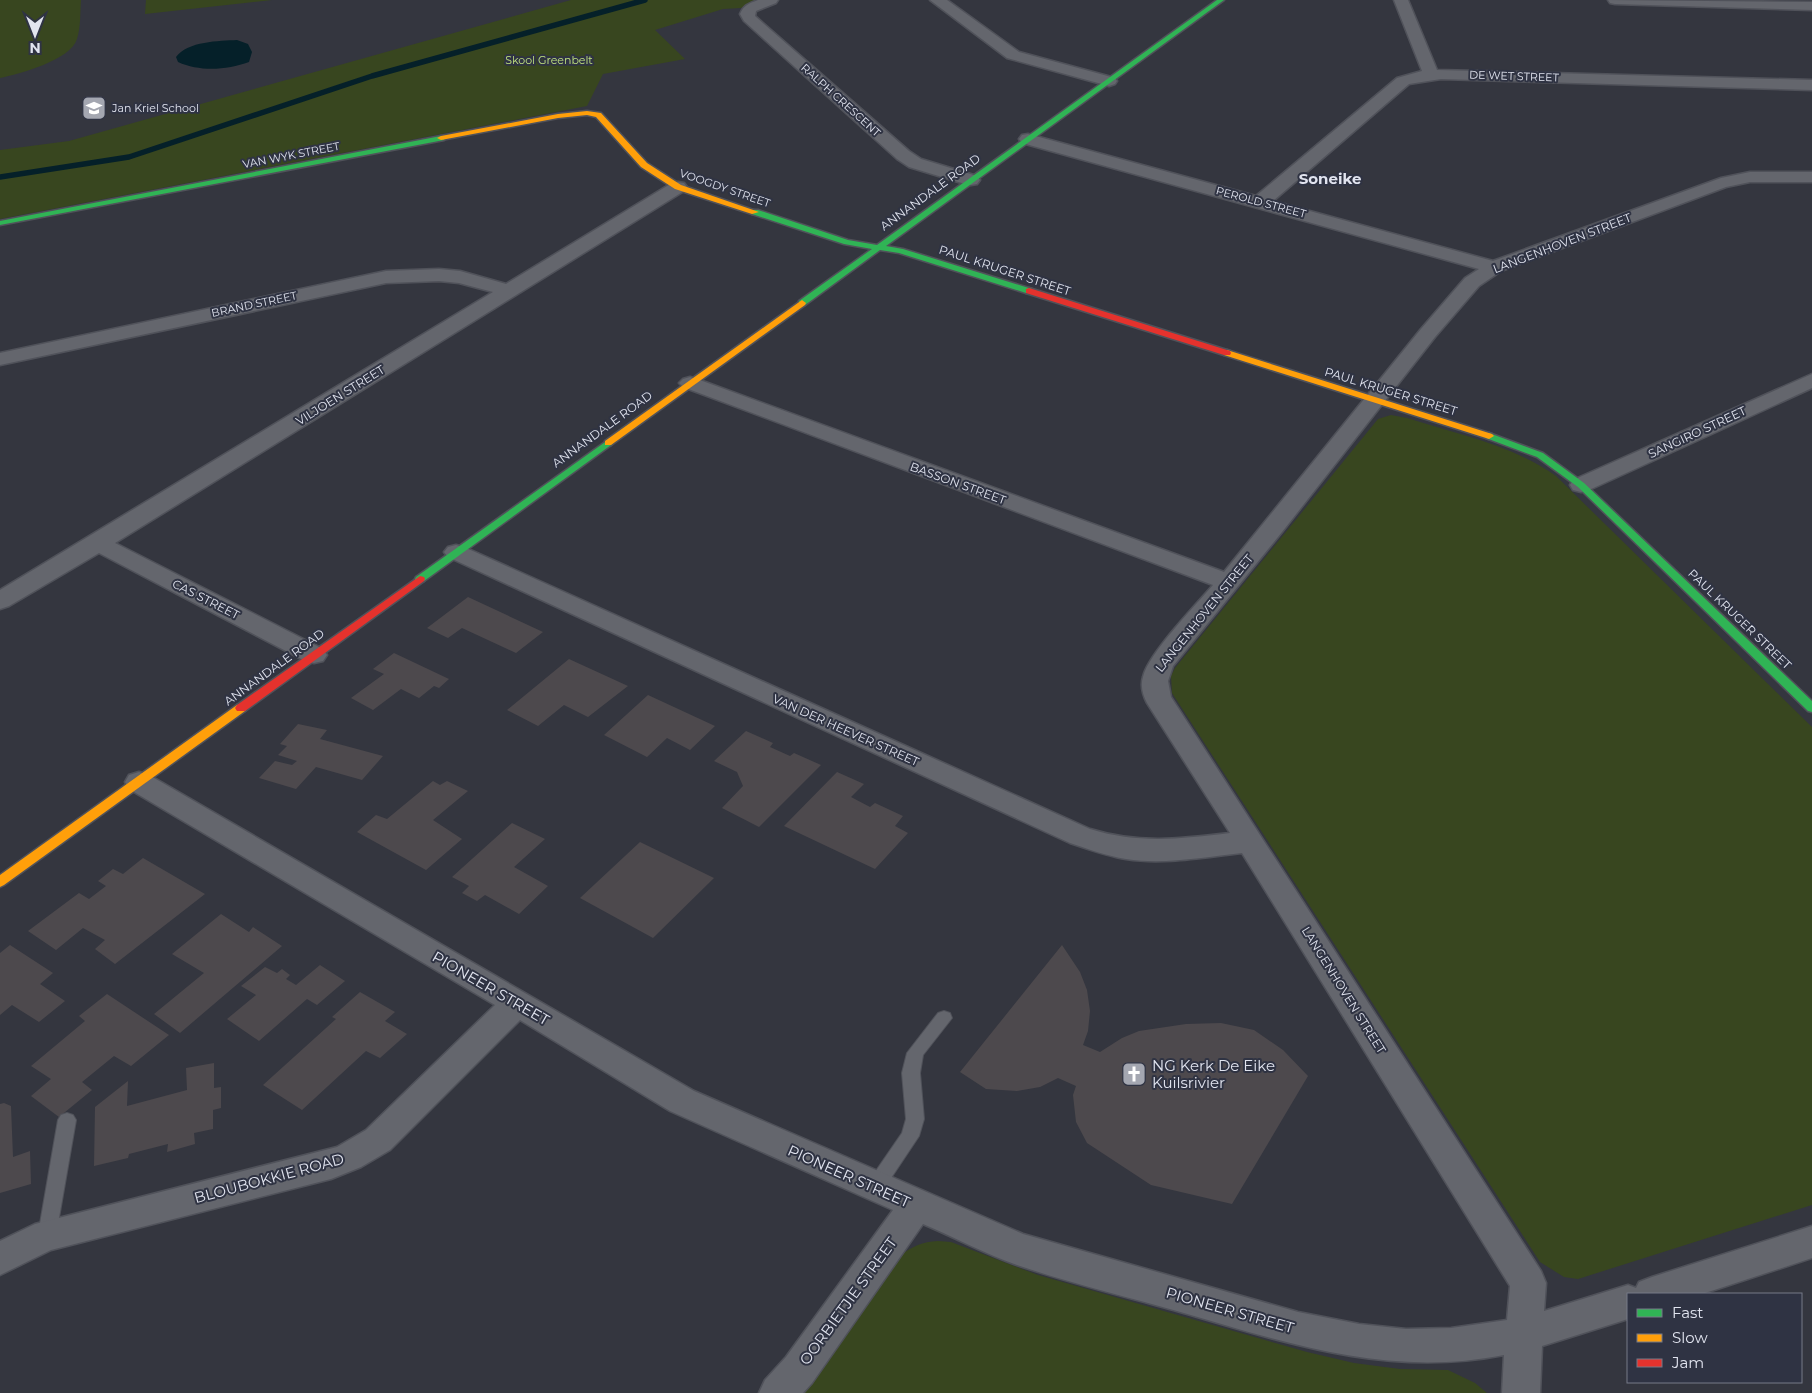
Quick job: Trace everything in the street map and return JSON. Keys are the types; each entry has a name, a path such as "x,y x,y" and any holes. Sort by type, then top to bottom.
{"street":[{"name":"RALPH CRESCENT","path":"771,0 750,8 747,14 748,18 903,155 915,163 971,180"},
{"path":"937,0 1013,55 1109,81"},
{"name":"ANNANDALE ROAD","path":"0,882 1221,0"},
{"path":"1402,0 1431,74"},
{"path":"1615,0 1712,1 1812,6"},
{"name":"DE WET STREET","path":"1260,202 1403,82 1415,77 1431,74 1812,84"},
{"name":"VOOGDY STREET","path":"587,113 598,115 644,165 678,187 847,242 877,247"},
{"name":"VAN WYK STREET","path":"0,223 558,116 587,113"},
{"name":"PEROLD STREET","path":"1028,139 1494,267"},
{"name":"LANGENHOVEN STREET","path":"1522,1393 1528,1283 1250,842 1160,703 1155,693 1154,683 1158,667 1472,282 1494,267 1721,183 1758,177 1812,177"},
{"name":"VILJOEN STREET","path":"0,600 98,543 678,187"},
{"name":"PAUL KRUGER STREET","path":"877,247 900,251 1470,429 1524,448 1552,462 1581,485 1812,708"},
{"name":"BRAND STREET","path":"0,359 386,277 460,277 509,291"},
{"name":"SANGIRO STREET","path":"1581,485 1812,380"},
{"name":"BASSON STREET","path":"690,383 1227,582"},
{"name":"CAS STREET","path":"98,543 314,655"},
{"name":"VAN DER HEEVER STREET","path":"456,552 1080,836 1129,849 1153,850 1250,842"},
{"name":"PIONEER STREET","path":"139,782 682,1101 1018,1250 1298,1329 1359,1341 1406,1346 1451,1345 1488,1341 1524,1334 1627,1302"},
{"name":"BLOUBOKKIE ROAD","path":"0,1259 22,1246 47,1235 349,1158 378,1140 517,1003"},
{"name":"OORBIETJIE STREET","path":"778,1393 799,1370 916,1206"},
{"path":"1655,1293 1812,1242"}],"lane":[{"path":"875,1187 910,1136 915,1119 911,1073 915,1053 944,1018"},
{"path":"47,1235 67,1120"}],"green space":[{"path":"0,0 81,0 79,30 73,47 55,60 0,78"},
{"path":"146,0 272,0 145,14"},
{"name":"Skool Greenbelt","path":"571,0 757,0 741,8 723,9 655,30 685,59 603,74 587,106 0,219 0,150 69,141"},
{"path":"1391,415 1465,435 1503,448 1522,456 1556,476 1812,727 1812,1205 1578,1279 1564,1277 1540,1262 1172,693 1171,676 1175,668 1378,419"},
{"path":"938,1241 951,1242 1038,1275 1307,1352 1354,1363 1400,1369 1448,1370 1475,1383 1487,1393 802,1393 901,1255 918,1245"}],"water":[{"path":"237,40 248,44 252,52 249,62 232,67 204,69 178,62 176,57 181,52 196,45"}],"building":[{"path":"468,597 543,632 516,653 462,628 448,638 427,628"},
{"path":"394,653 449,679 439,688 434,686 419,698 401,689 373,710 351,698 384,674 373,669"},
{"path":"569,659 628,686 588,717 564,705 538,726 507,710"},
{"path":"648,695 715,726 690,750 667,738 647,757 604,735"},
{"path":"298,724 327,730 320,739 383,756 362,780 316,767 296,789 259,778 275,761 292,765 297,761 278,755 287,746 280,744"},
{"path":"746,731 773,743 770,747 790,756 794,753 821,765 759,827 722,808 743,786 737,772 714,761"},
{"path":"837,772 864,784 851,797 870,807 875,803 903,816 895,826 908,833 875,869 784,826"},
{"path":"433,781 440,785 447,781 468,791 433,820 462,839 426,870 357,832 376,815 387,819"},
{"path":"512,823 545,839 514,867 548,886 519,914 485,895 477,901 462,893 469,886 452,877"},
{"path":"640,842 714,878 653,938 580,898"},
{"path":"143,858 205,894 115,964 95,949 105,940 83,928 56,950 28,931 79,893 89,899 106,886 98,881 113,869 123,874"},
{"path":"221,914 249,932 253,927 282,946 180,1033 154,1014 204,973 172,954"},
{"path":"10,945 53,973 40,984 65,1001 39,1022 12,1005 0,1015 0,953"},
{"name":"NG Kerk De Eike Kuilsrivier","path":"1062,945 1080,972 1087,990 1090,1011 1088,1031 1083,1045 1100,1052 1122,1038 1139,1031 1186,1024 1221,1023 1254,1030 1283,1050 1308,1076 1232,1204 1151,1185 1087,1143 1076,1122 1073,1095 1076,1086 1058,1078 1040,1087 1017,1091 986,1089 960,1072"},
{"path":"320,965 345,981 317,1005 307,999 259,1041 227,1019 256,995 241,986 265,967 277,973 282,969 290,975 286,979 296,985"},
{"path":"360,992 395,1012 385,1021 407,1034 380,1058 366,1051 302,1110 263,1085 336,1019 332,1017"},
{"path":"107,994 169,1035 131,1066 114,1056 82,1082 92,1090 59,1117 31,1096 51,1079 31,1066 85,1021 79,1016"},
{"path":"214,1063 214,1088 221,1087 221,1108 213,1110 213,1129 194,1133 195,1144 167,1152 168,1144 129,1154 128,1158 94,1166 95,1107 128,1081 127,1106 187,1090 186,1068"},
{"path":"4,1103 11,1106 13,1157 30,1151 31,1184 0,1193 0,1104"}],"waterway":[{"path":"0,177 129,157 372,76 645,0"}],"traffic: fast":[{"path":"802,303 1221,0"},
{"path":"0,223 441,138"},
{"path":"755,212 847,242 900,251 1029,291"},
{"path":"1489,436 1540,455 1581,485 1812,708"},
{"path":"420,579 608,443"}],"traffic: slow":[{"path":"441,138 558,116 587,113 598,115 644,165 678,187 755,212"},
{"path":"608,443 802,303"},
{"path":"1227,353 1489,436"},
{"path":"0,882 241,708"}],"traffic: jam":[{"path":"1029,291 1227,353"},
{"path":"241,708 420,579"}],"place":[{"name":"Jan Kriel School","path":"94,108"},
{"name":"NG Kerk De Eike Kuilsrivier","path":"1134,1074"}],"district":[{"name":"Soneike","path":"1330,178"}]}
